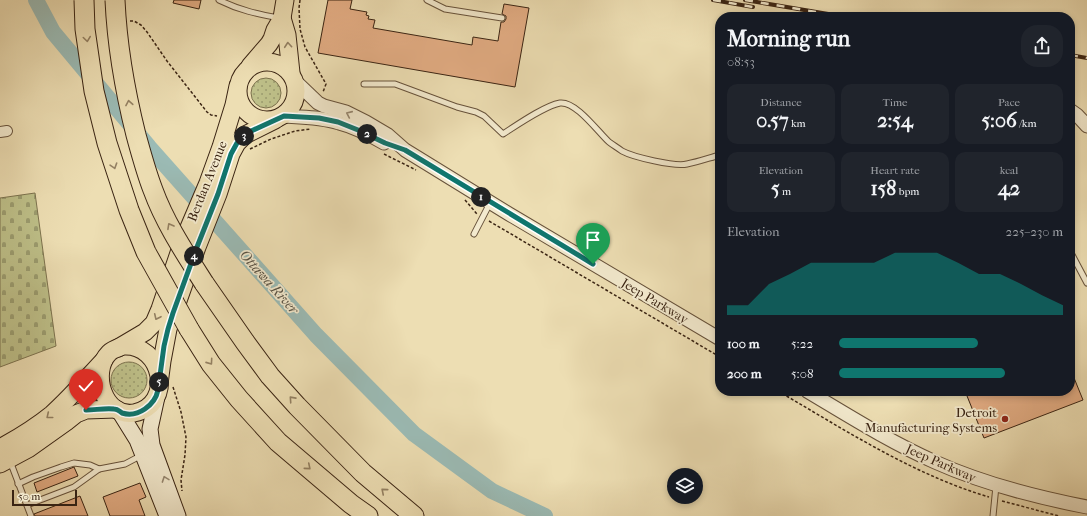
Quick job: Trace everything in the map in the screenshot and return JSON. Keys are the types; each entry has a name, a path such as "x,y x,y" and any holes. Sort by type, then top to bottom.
{"highway":[{"path":"84,0 94,91 107,144 129,210 146,252 189,329 211,364 239,399 278,442 351,504 368,516"},
{"path":"115,0 122,67 131,113 152,190 168,222 204,283 270,376 297,406 363,473 414,516"}],"main road":[{"path":"282,18 287,35 293,77 297,91 295,101 291,109 279,118 265,121 248,113 241,105 238,96 238,86 241,77 269,44 282,18 285,0"},
{"path":"247,69 255,64 275,62 283,66 293,77"},
{"name":"Berdan Avenue","path":"213,188 238,86"},
{"name":"Berdan Avenue","path":"163,389 164,346 168,329 199,223 213,188 237,143 249,132 279,118"},
{"name":"Berdan Avenue","path":"3,457 27,432 52,414 70,397 112,353 144,332 154,323 182,244 199,223"},
{"path":"163,389 150,406 140,411 122,413 110,404 104,396 100,384 101,370 112,353 128,346 144,351 149,355 155,365 163,389 150,429 152,445 178,516"},
{"path":"3,457 28,449 76,414 86,410 118,410"},
{"path":"118,410 137,440 167,516"}],"street":[{"name":"Jeep Parkway","path":"293,77 318,103 346,112 366,122 388,135 405,150 715,336"},
{"path":"1075,114 1087,126"},
{"name":"Jeep Parkway","path":"279,118 319,118 338,122 385,143 405,150"},
{"name":"Jeep Parkway","path":"815,396 883,436 955,470 996,485 1033,496 1087,506"}],"lane":[{"path":"219,0 235,8 282,18"},
{"path":"427,0 445,8 502,18"},
{"path":"364,84 395,84 457,107 476,112 484,116 503,134 550,106 561,103 569,105 577,110 610,143 623,152 643,158 687,165 715,157"},
{"path":"474,234 490,202"},
{"path":"1075,261 1087,284"},
{"path":"27,505 74,487 99,469 125,464 143,455"},
{"path":"3,457 18,484 31,516"},
{"path":"18,484 74,463 90,465 99,469"},
{"path":"993,516 996,499 996,485"}],"path":[{"path":"300,0 300,29 305,47 326,84 324,91"},
{"path":"130,21 134,21 147,32 167,61 207,112 211,115 219,117"},
{"path":"250,149 277,136 295,131 312,129"},
{"path":"381,152 419,172"},
{"path":"462,197 477,214 715,354"},
{"path":"163,389 181,412 186,437 181,480 182,492"}],"green space":[{"path":"266,78 277,82 281,93 277,104 266,108 255,104 251,93 255,82"},
{"path":"35,193 56,346 0,367 0,198"},
{"path":"129,362 142,367 147,380 142,393 129,398 116,393 111,380 116,367"}],"building":[{"path":"174,0 201,0 199,9 173,3"},
{"path":"328,0 352,0 350,9 367,12 366,15 369,16 368,19 375,20 373,28 472,45 473,37 498,41 501,22 504,22 506,19 506,16 502,14 504,4 529,8 515,87 318,53"},
{"name":"Detroit Manufacturing Systems","path":"1075,380 1083,400 984,438 967,396 1075,396"},
{"path":"74,467 78,476 37,492 34,483"},
{"path":"140,483 146,497 139,500 145,516 110,516 103,497"},
{"path":"80,496 88,516 35,516 34,514"}],"waterway":[{"name":"Ottawa River","path":"36,0 53,32 149,147 316,335 414,434 492,491 545,516"}],"railway":[{"path":"713,0 753,7"},
{"path":"745,0 816,12"},
{"path":"1075,56 1087,58"}],"place":[{"name":"Detroit Manufacturing Systems","path":"1005,419"}],"route":[{"path":"86,410 116,409 122,413 134,413 145,409 154,402 157,397 164,346 168,329 197,247 218,194 231,154 241,138 249,132 284,116 319,118 338,122 385,143 405,150 593,264"}]}
